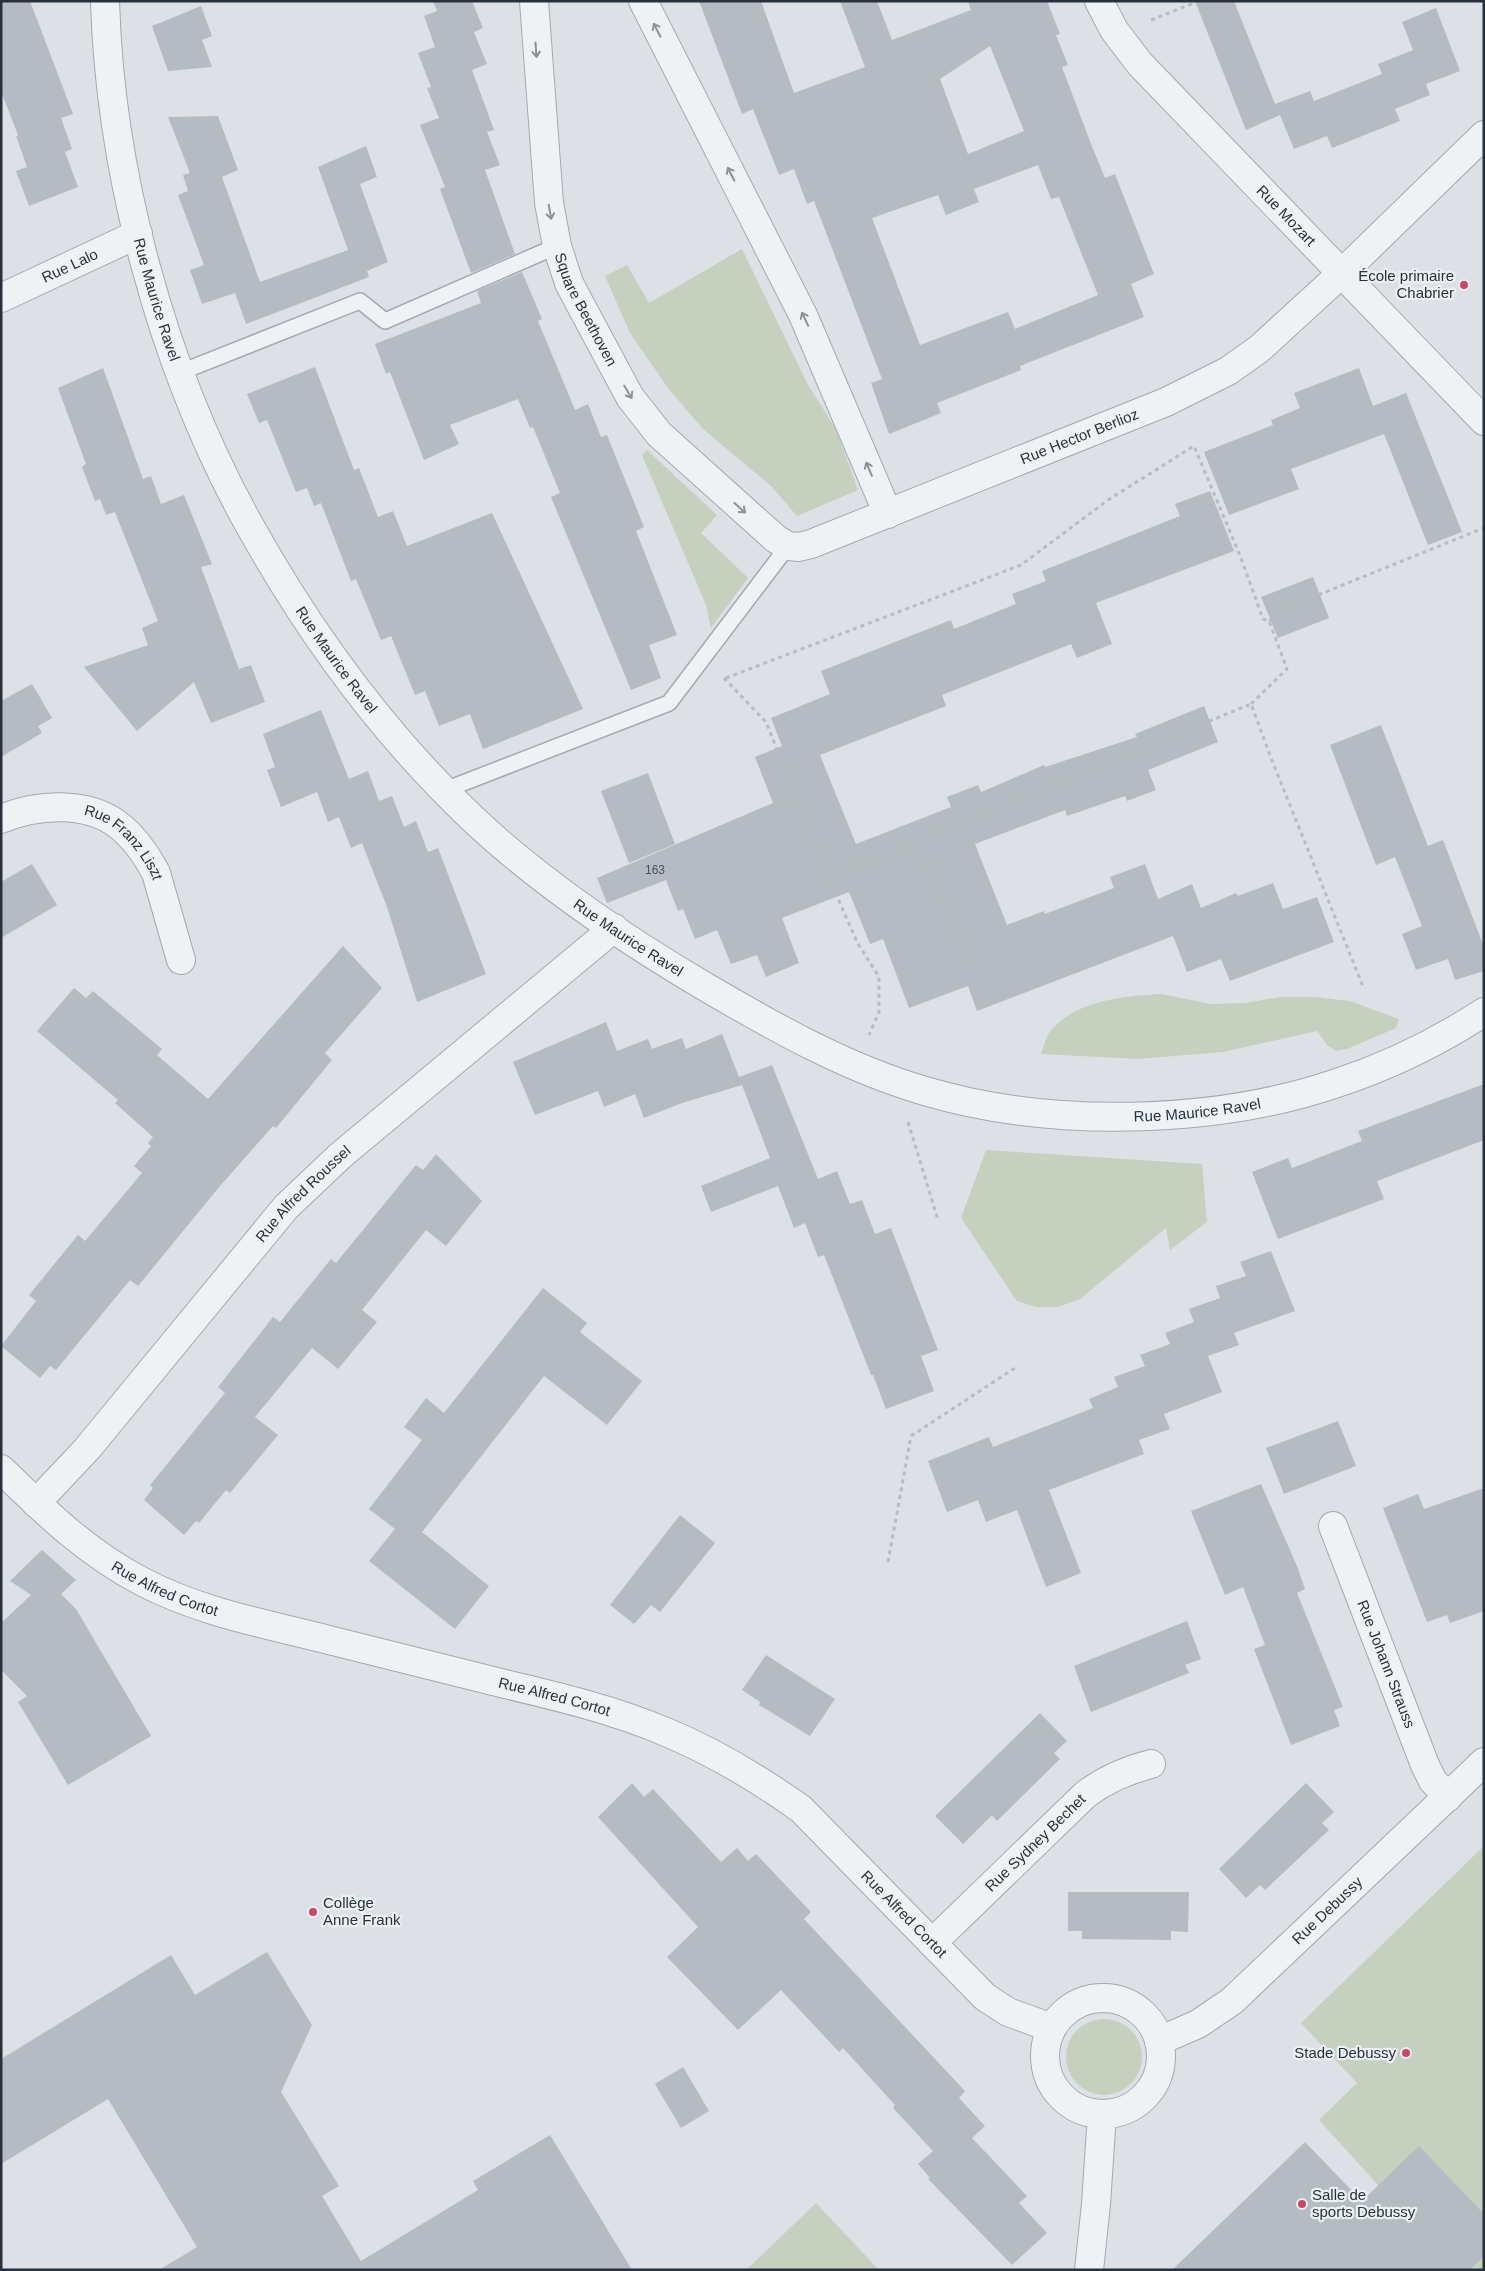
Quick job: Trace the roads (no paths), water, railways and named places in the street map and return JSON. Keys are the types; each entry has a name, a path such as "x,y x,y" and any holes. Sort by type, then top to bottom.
{"street":[{"name":"Rue Maurice Ravel","path":"105,1 120,146 138,234 155,298 201,427 222,474 280,577 350,680 404,746 445,790 477,823 522,861 614,928 676,969 746,1010 828,1053 895,1081 946,1097 1028,1112 1145,1117 1206,1111 1262,1102 1337,1084 1432,1044 1484,1012"},
{"name":"Square Beethoven","path":"534,1 545,177 557,246 576,295 618,375 643,416 672,448 763,529 788,546"},
{"path":"643,1 803,315 888,514"},
{"name":"Rue Mozart","path":"1099,1 1117,34 1140,64 1484,421"},
{"name":"Rue Hector Berlioz","path":"788,546 799,547 811,544 888,514 1166,402 1210,381 1259,349 1341,274 1484,135"},
{"name":"Rue Lalo","path":"1,298 138,234"},
{"name":"Rue Franz Liszt","path":"1,819 29,811 69,808 89,812 118,824 150,861 156,873 180,960"},
{"name":"Rue Alfred Roussel","path":"36,1503 87,1450 286,1207 341,1155 614,928"},
{"name":"Rue Alfred Cortot","path":"1,1469 76,1538 142,1582 184,1600 260,1623 596,1706 644,1723 688,1742 744,1772 801,1809 932,1943 996,2005 1022,2018 1052,2028"},
{"name":"Rue Johann Strauss","path":"1333,1526 1425,1765 1434,1781 1448,1797"},
{"name":"Rue Debussy","path":"1159,2041 1198,2024 1232,2001 1484,1762"},
{"name":"Rue Sydney Bechet","path":"932,1943 1086,1794 1102,1782 1119,1774 1151,1764"},
{"path":"1110,1998 1129,2004 1145,2015 1156,2031 1159,2041 1160,2070 1146,2095 1130,2107 1102,2114 1082,2110 1058,2093 1046,2066 1045,2056 1048,2037 1052,2028 1064,2012 1072,2006 1090,1999 1110,1998"},
{"path":"1090,2270 1102,2114"}],"lane":[{"path":"181,372 360,300 385,321 557,246"},
{"path":"445,790 670,703 788,546"}],"place":[{"name":"École primaire Chabrier","path":"1464,285"},
{"name":"Collège Anne Frank","path":"313,1912"},
{"name":"Stade Debussy","path":"1406,2053"},
{"name":"Salle de sports Debussy","path":"1302,2204"}]}
